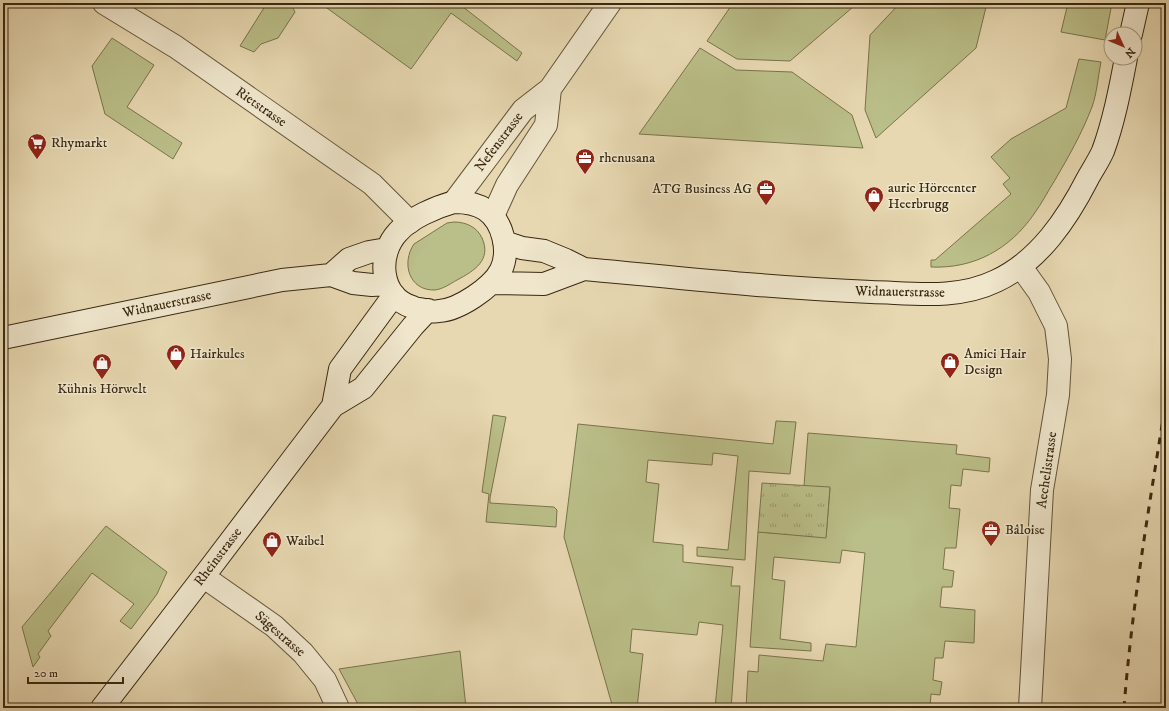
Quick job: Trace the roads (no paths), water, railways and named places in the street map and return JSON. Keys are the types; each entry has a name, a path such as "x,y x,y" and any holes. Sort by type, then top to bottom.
{"street":[{"name":"Rietstrasse","path":"104,3 176,47 372,184 410,222"},
{"name":"Nefenstrasse","path":"454,202 523,110 550,90 610,3"},
{"path":"1133,26 1138,3"},
{"name":"Widnauerstrasse","path":"491,283 544,284 584,270 821,290 944,294 975,288 996,281 1021,267 1041,247 1056,230 1081,192 1102,152 1118,98 1124,66"},
{"name":"Nefenstrasse","path":"493,216 507,185 546,125 550,90"},
{"path":"454,202 474,204 485,209 493,216 500,228 504,242 504,256 501,270 491,283 477,294 453,308 439,311 411,307 401,301 390,289 384,272 387,249 398,231 410,222 443,205 454,202"},
{"name":"Widnauerstrasse","path":"504,242 522,248 544,251 566,260 584,270"},
{"path":"332,275 349,258 387,249"},
{"name":"Aechelistrasse","path":"1021,267 1039,292 1056,326 1060,359 1058,395 1042,490 1030,708"},
{"name":"Widnauerstrasse","path":"3,338 282,280 332,275 353,283 372,284 390,289"},
{"name":"Rheinstrasse","path":"333,406 340,369 390,289"},
{"name":"Rheinstrasse","path":"102,708 204,577 333,406 363,388 413,326 428,310"},
{"name":"Sägestrasse","path":"204,577 274,626 303,653 325,680 338,708"}],"railway":[{"path":"1124,708 1127,669 1137,592 1166,400"}],"place":[{"name":"Rhymarkt","path":"37,160"},
{"name":"rhenusana","path":"585,175"},
{"name":"ATG Business AG","path":"766,206"},
{"name":"auric Hörcenter Heerbrugg","path":"874,213"},
{"name":"Hairkules","path":"176,371"},
{"name":"Amici Hair Design","path":"950,379"},
{"name":"Kühnis Hörwelt","path":"102,380"},
{"name":"Bâloise","path":"991,547"},
{"name":"Waibel","path":"272,558"}]}
